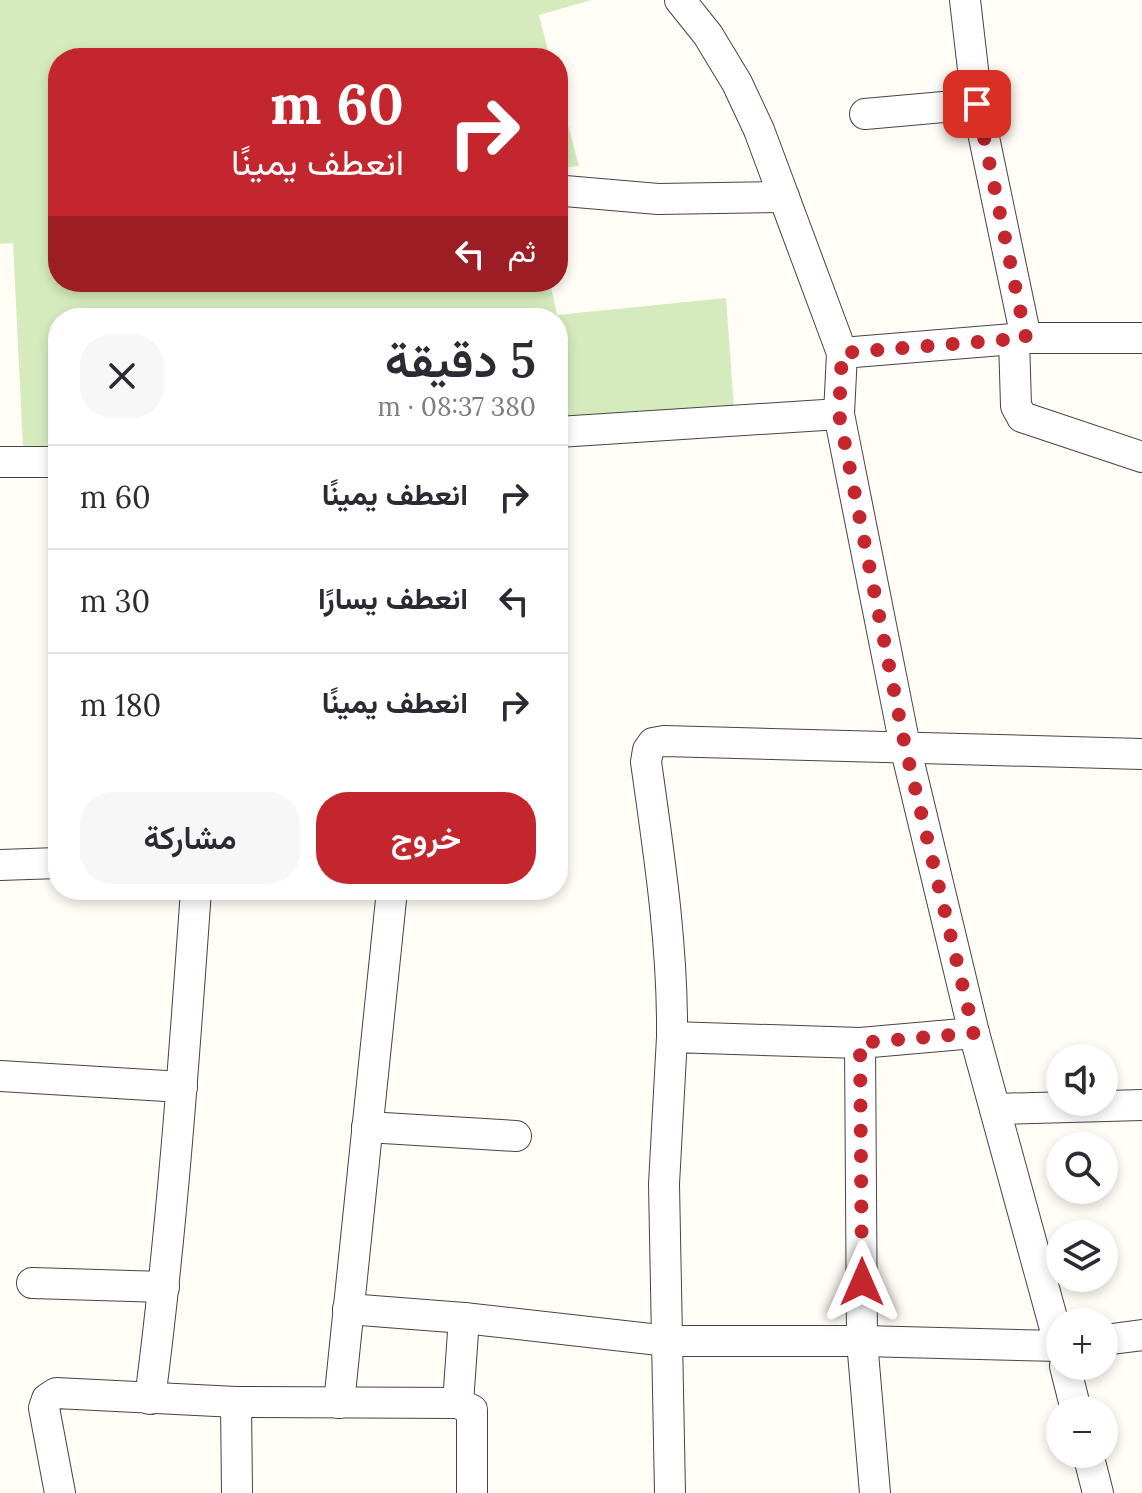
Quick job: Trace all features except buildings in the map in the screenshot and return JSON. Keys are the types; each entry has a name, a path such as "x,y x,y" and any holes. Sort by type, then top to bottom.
{"street":[{"path":"680,0 708,35 737,83 759,130 842,353 839,414 905,746 974,1033 1050,1308"},
{"path":"965,0 977,104 1020,339 1016,406 1022,417 1142,457"},
{"path":"865,114 977,104"},
{"path":"568,191 658,199 784,197"},
{"path":"842,353 1020,339 1142,338"},
{"path":"568,431 839,414"},
{"path":"0,462 48,462"},
{"path":"670,1493 664,1184 672,995 668,915 646,762 648,750 653,743 664,741 1142,754"},
{"path":"0,865 48,863"},
{"path":"150,1399 164,1287 195,900"},
{"path":"339,1403 391,900"},
{"path":"672,1037 860,1043 974,1033"},
{"path":"860,1043 862,1341 875,1493"},
{"path":"0,1076 182,1087"},
{"path":"995,1109 1142,1105"},
{"path":"367,1127 516,1136"},
{"path":"32,1283 164,1287"},
{"path":"348,1309 464,1318 668,1341 1046,1346"},
{"path":"458,1403 464,1318"},
{"path":"1118,1338 1142,1335"},
{"path":"60,1493 44,1408 51,1395 56,1393 236,1402 458,1403 472,1410 472,1493"},
{"path":"236,1402 237,1493"},
{"path":"1092,1468 1098,1493"}],"green space":[{"path":"0,0 592,0 539,15 547,48 48,48 48,292 552,292 556,308 48,308 48,446 23,447 13,243 0,244"},
{"path":"568,125 579,166 568,167"},
{"path":"726,298 734,408 568,419 568,314"}],"route":[{"path":"862,1282 860,1043 974,1033 905,746 839,414 842,353 1026,338 977,104"}]}
